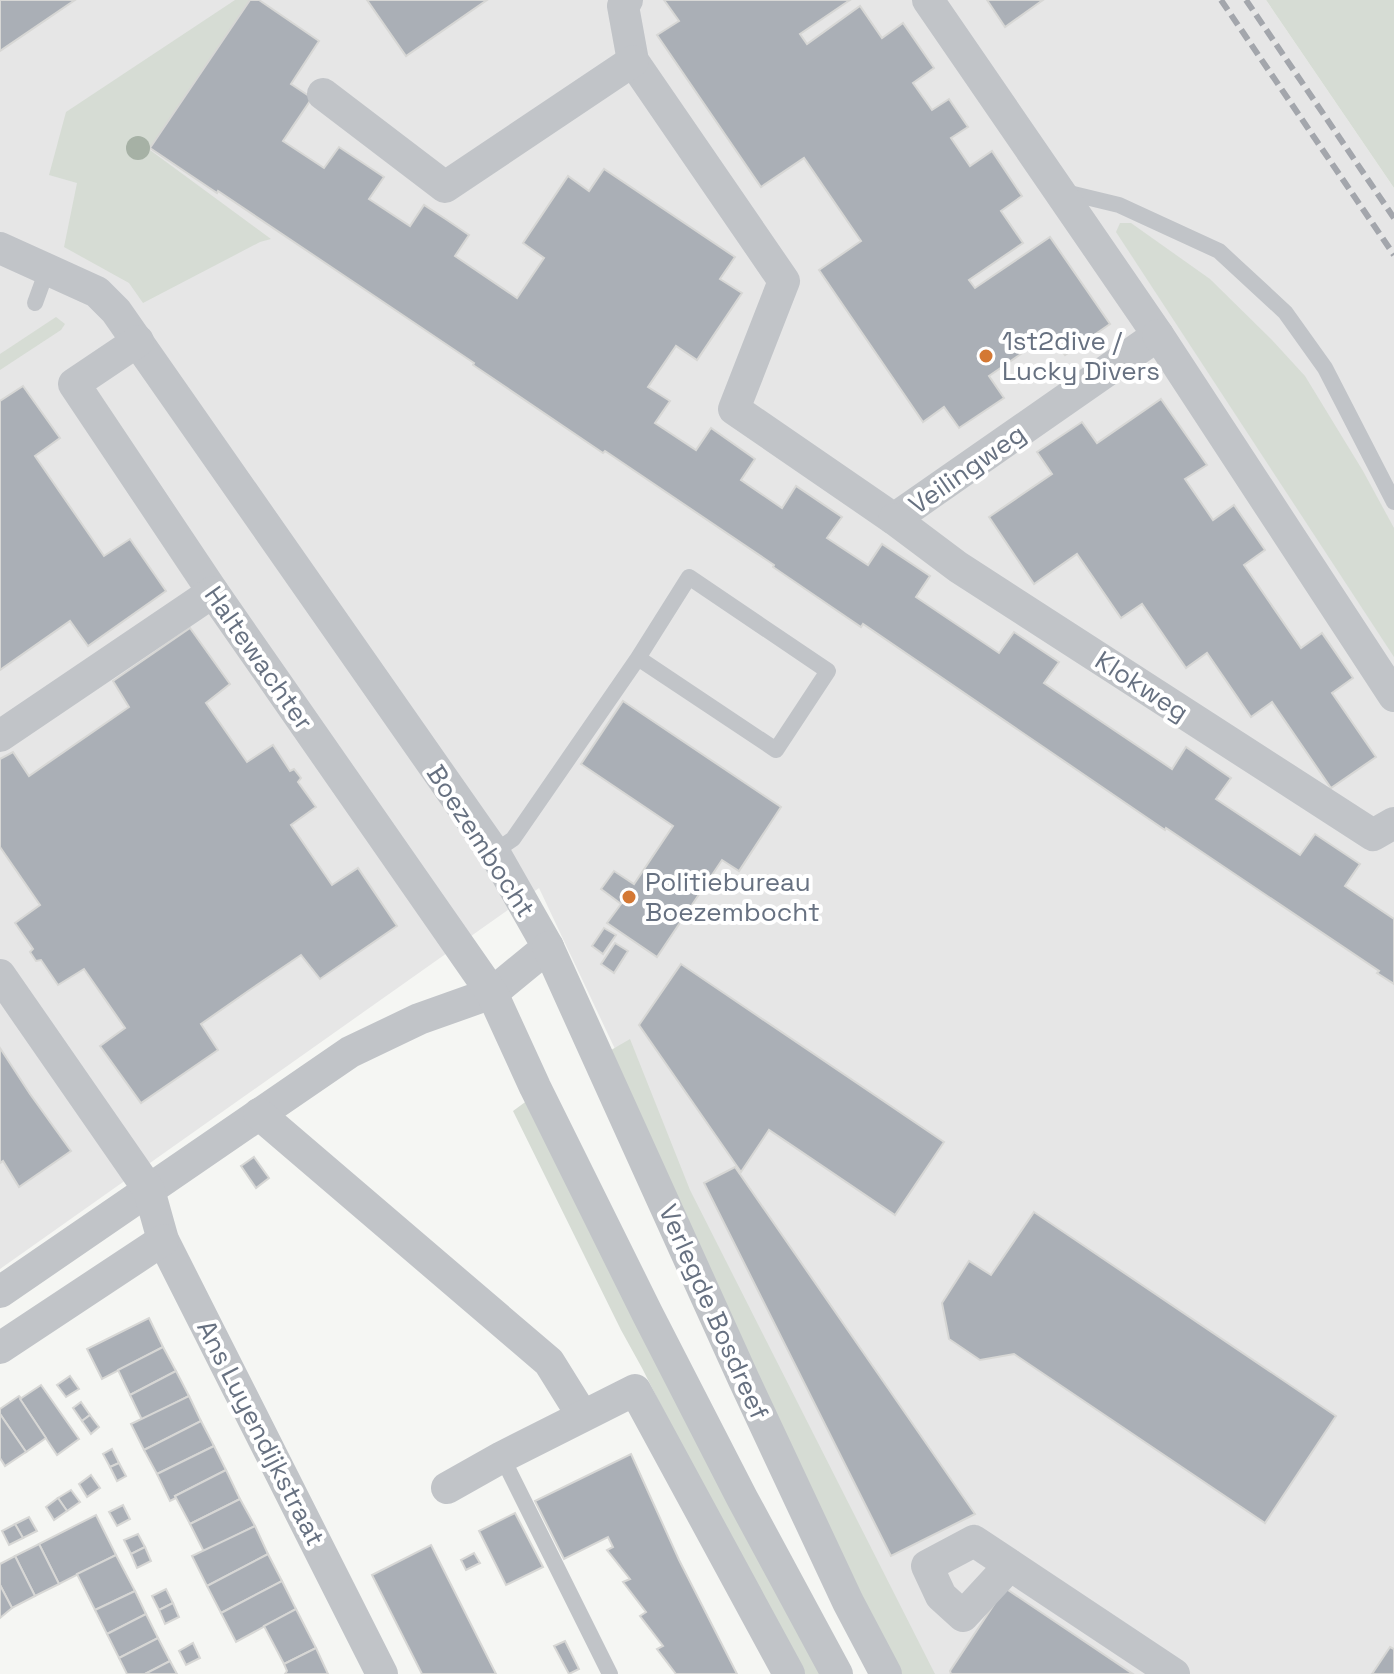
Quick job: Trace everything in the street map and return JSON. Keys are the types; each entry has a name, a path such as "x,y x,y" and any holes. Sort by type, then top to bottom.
{"street":[{"name":"Veilingweg","path":"627,0 623,6 633,61 784,281 734,409 894,519 1158,335"},
{"path":"928,0 1158,335 1394,696"},
{"path":"323,94 445,187 633,61"},
{"name":"Boezembocht","path":"0,248 97,292 116,311 494,852 548,947 492,993 419,1019 350,1052 0,1292"},
{"name":"Haltewachter","path":"138,341 74,384 213,592 492,993"},
{"name":"Klokweg","path":"894,519 958,567 1373,835 1394,823"},
{"path":"0,736 213,592"},
{"name":"Verlegde Bosdreef","path":"548,947 750,1394 848,1602 886,1674"},
{"name":"Ans Luyendijkstraat","path":"0,975 149,1190 163,1240 382,1674"},
{"name":"Verlegde Bosdreef","path":"492,993 654,1328 837,1674"},
{"path":"259,1114 549,1362 582,1415"},
{"path":"0,1348 163,1240"},
{"path":"447,1488 635,1390 789,1674"},
{"path":"1010,1565 1174,1674"}],"lane":[{"path":"1059,190 1119,205 1219,251 1285,312 1325,368 1394,502"},
{"path":"35,303 47,270"},
{"path":"494,852 513,839 638,658 689,577 828,671 776,750 638,658"},
{"path":"502,1457 610,1674"}],"shaded area":[{"path":"0,0 1266,0 1394,188 1394,1674 915,1674 852,1551 539,888 0,1269"},
{"path":"235,0 250,0 150,150 271,239 143,303 129,283 64,247 77,183 49,175 66,112"},
{"path":"1266,0 1394,0 1394,188"},
{"path":"1120,223 1131,223 1210,279 1305,376 1394,528 1394,657 1116,232"},
{"path":"56,317 65,324 61,330 0,370 0,354"},
{"path":"630,1039 690,1190 935,1674 902,1674 856,1584 606,1053"},
{"path":"528,1100 824,1674 797,1674 513,1111"}],"building":[{"path":"0,0 75,0 0,51"},
{"path":"250,0 259,0 319,41 291,84 312,98 283,141 324,168 339,147 384,177 369,199 410,226 424,205 447,220 469,235 455,256 517,298 544,258 523,243 568,176 589,191 604,169 735,257 720,279 742,293 697,360 676,346 648,387 670,401 655,423 696,450 711,428 755,459 741,480 782,508 796,486 842,517 827,538 868,565 882,544 930,576 916,597 999,653 1014,632 1059,662 1044,683 1172,769 1186,747 1231,778 1216,799 1300,855 1315,834 1360,864 1345,886 1394,919 1394,984 863,624 861,627 605,451 603,453 474,363 150,148"},
{"path":"367,0 487,0 406,56"},
{"path":"664,0 850,0 800,34 807,44 860,6 882,38 903,23 934,68 913,83 932,110 949,99 968,127 951,138 970,166 992,151 1022,196 1001,211 1023,243 969,280 975,288 1050,237 1110,324 1065,355 1050,334 989,376 1004,398 959,428 944,407 923,422 819,270 861,241 804,158 761,187 657,35 679,21"},
{"path":"987,0 1043,0 1005,27"},
{"path":"23,386 60,438 35,456 104,556 130,539 166,591 88,646 70,621 0,670 0,401"},
{"path":"1161,399 1207,465 1185,479 1213,520 1234,505 1265,550 1244,565 1301,648 1322,633 1353,678 1332,693 1376,757 1331,788 1272,702 1251,717 1207,653 1186,668 1142,604 1121,618 1077,554 1034,584 989,517 1052,474 1037,452 1082,422 1097,443"},
{"path":"190,628 230,684 206,703 247,762 273,745 290,771 294,769 301,778 298,782 316,807 291,825 332,885 358,868 397,926 320,979 301,955 251,989 201,1024 218,1050 141,1103 100,1046 125,1028 84,969 58,985 41,960 36,961 30,952 33,949 15,923 40,905 0,847 0,759 13,752 29,776 129,707 113,681"},
{"path":"623,701 781,807 739,871 722,860 657,957 607,923 621,904 601,889 614,871 634,884 673,826 581,764"},
{"path":"604,928 616,935 603,954 592,946"},
{"path":"615,943 628,951 614,973 601,964"},
{"path":"681,964 944,1142 895,1215 769,1130 741,1172 639,1025"},
{"path":"0,1048 71,1151 19,1187 3,1161 0,1163"},
{"path":"254,1157 269,1178 256,1188 241,1166"},
{"path":"735,1167 975,1514 891,1556 704,1183"},
{"path":"1034,1212 1336,1416 1265,1523 1014,1354 980,1360 949,1339 942,1303 969,1261 991,1275"},
{"path":"149,1318 163,1347 102,1379 87,1349"},
{"path":"163,1347 176,1371 130,1395 118,1370"},
{"path":"176,1371 189,1396 142,1420 130,1395"},
{"path":"70,1376 79,1389 66,1397 57,1385"},
{"path":"41,1385 79,1439 57,1455 20,1399"},
{"path":"19,1396 46,1438 26,1452 0,1414 0,1409"},
{"path":"189,1396 201,1421 144,1450 131,1424"},
{"path":"81,1402 90,1415 82,1421 73,1408"},
{"path":"0,1414 26,1452 5,1466 0,1458"},
{"path":"90,1415 99,1427 91,1434 82,1421"},
{"path":"201,1421 214,1446 157,1474 144,1450"},
{"path":"214,1446 226,1470 170,1501 157,1474"},
{"path":"112,1449 119,1463 110,1467 103,1454"},
{"path":"631,1454 679,1560 737,1674 676,1674 657,1649 663,1646 640,1616 646,1612 623,1582 630,1579 607,1550 613,1547 608,1537 564,1559 535,1501"},
{"path":"119,1463 126,1476 117,1481 110,1467"},
{"path":"226,1470 240,1499 190,1524 175,1496"},
{"path":"91,1475 100,1488 87,1497 79,1484"},
{"path":"71,1490 80,1502 67,1511 58,1498"},
{"path":"58,1498 67,1511 54,1520 46,1507"},
{"path":"240,1499 255,1526 204,1552 190,1524"},
{"path":"123,1505 130,1519 117,1526 109,1512"},
{"path":"515,1513 543,1567 506,1585 479,1531"},
{"path":"96,1515 116,1555 59,1584 39,1544"},
{"path":"29,1517 37,1531 23,1538 15,1524"},
{"path":"15,1524 23,1538 9,1545 2,1531"},
{"path":"255,1526 268,1554 207,1586 192,1556"},
{"path":"138,1534 145,1547 131,1554 124,1540"},
{"path":"39,1544 59,1584 35,1596 15,1556"},
{"path":"431,1545 496,1674 422,1674 372,1575"},
{"path":"145,1547 151,1561 137,1568 131,1554"},
{"path":"474,1553 480,1563 466,1570 461,1560"},
{"path":"268,1554 282,1581 221,1613 207,1586"},
{"path":"116,1555 135,1591 95,1610 77,1574"},
{"path":"15,1556 35,1596 12,1608 0,1585 0,1564"},
{"path":"282,1581 296,1609 236,1642 221,1613"},
{"path":"0,1585 12,1608 0,1618"},
{"path":"1005,1588 1133,1674 951,1674 950,1671"},
{"path":"166,1589 173,1603 159,1610 152,1596"},
{"path":"135,1591 146,1614 107,1634 95,1610"},
{"path":"173,1603 179,1617 165,1624 159,1610"},
{"path":"296,1609 316,1648 284,1664 264,1626"},
{"path":"146,1614 158,1638 119,1658 107,1634"},
{"path":"158,1638 170,1661 145,1674 127,1674 119,1658"},
{"path":"565,1641 579,1669 569,1674 554,1646"},
{"path":"193,1643 200,1658 186,1665 179,1651"},
{"path":"1390,1647 1394,1649 1394,1674 1372,1674"},
{"path":"316,1648 328,1674 285,1674 284,1664"},
{"path":"170,1661 177,1674 145,1674"}],"railway":[{"path":"1221,0 1394,255"},
{"path":"1246,0 1394,218"}],"place":[{"name":"1st2dive / Lucky Divers","path":"986,356"},
{"name":"Politiebureau Boezembocht","path":"629,897"}]}
